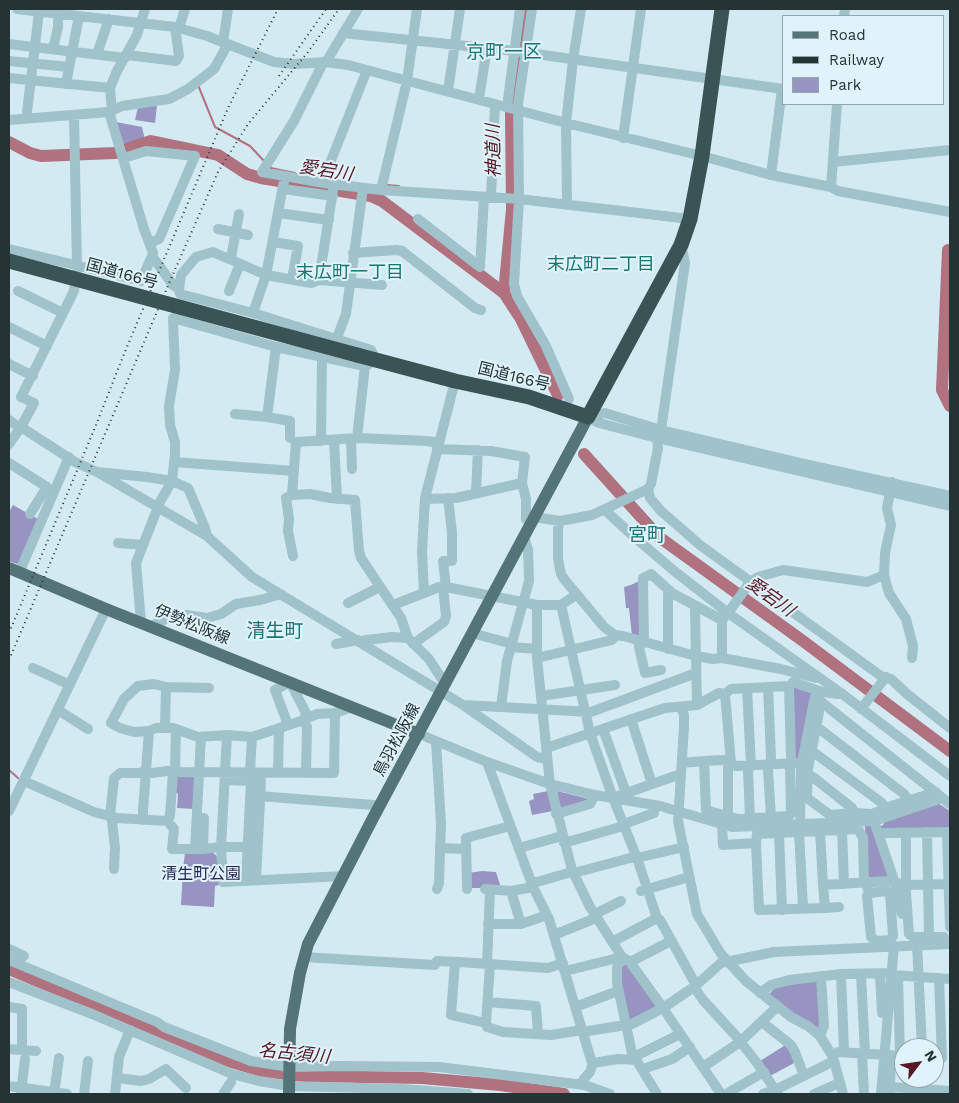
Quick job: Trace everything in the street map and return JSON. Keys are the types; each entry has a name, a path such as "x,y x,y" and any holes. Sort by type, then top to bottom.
{"highway":[{"path":"588,417 681,245 690,219 702,156 722,9"},
{"name":"国道166号","path":"9,261 366,360 529,397 588,417"}],"main road":[{"name":"鳥羽松阪線","path":"289,1090 290,1029 308,944 378,808 588,417"},
{"name":"伊勢松阪線","path":"15,570 106,609 419,734"}],"street":[{"path":"17,9 79,16 91,13 114,20 177,28 274,62 294,64 325,62 348,65 566,124 702,156 770,175 831,187 838,191 950,212"},
{"path":"97,54 121,9"},
{"path":"9,249 141,281 153,253 110,111 110,88 137,35 145,9"},
{"path":"9,44 176,61 179,56 177,28 185,9"},
{"path":"358,9 325,62 294,121 262,172 284,182 489,195 690,219"},
{"path":"382,187 407,81 417,9"},
{"path":"448,91 460,9"},
{"path":"520,9 520,52"},
{"path":"532,9 520,52 512,109 518,199 514,284 515,290 546,346 570,399"},
{"path":"567,204 566,124 580,9"},
{"path":"623,138 641,9"},
{"path":"9,120 74,116 110,111 122,106 169,98 198,83 219,63 225,44 225,10"},
{"path":"28,112 39,12"},
{"path":"45,82 58,27 58,14"},
{"path":"66,84 79,16"},
{"path":"343,33 520,52 782,89 770,175"},
{"path":"479,99 487,48"},
{"path":"9,61 69,67"},
{"path":"319,280 329,220 330,186 367,70"},
{"path":"9,78 110,88"},
{"path":"418,219 480,267 489,195 496,104"},
{"path":"831,187 837,105"},
{"path":"9,444 34,403 21,398 74,292 77,266 74,116"},
{"path":"833,162 950,150"},
{"path":"122,154 146,152 195,156 160,239 150,243"},
{"path":"284,182 330,186"},
{"path":"252,313 266,275 284,182"},
{"path":"337,338 346,314 363,188"},
{"path":"278,213 329,220"},
{"path":"231,258 239,214"},
{"path":"218,229 248,235"},
{"path":"273,242 296,244 298,246 292,279"},
{"path":"292,495 296,442 354,439 427,441 438,446 501,452 525,457 522,483 526,499 526,519 560,521 592,515 645,490 652,484 685,263 681,245"},
{"path":"354,253 402,251 475,308 481,310"},
{"path":"281,594 236,604 221,614 207,618 186,615 173,616 146,624 136,563 157,507 172,481 176,442 170,425 169,406 175,370 173,318 181,274 196,256 213,252 231,258 266,275 311,283 319,280 382,285"},
{"path":"152,256 179,292 372,350 366,360 354,439 352,469"},
{"path":"229,291 240,264"},
{"path":"18,290 63,313"},
{"path":"173,318 276,347 322,357 366,360"},
{"path":"9,327 47,346"},
{"path":"267,417 276,347"},
{"path":"321,440 322,357"},
{"path":"9,364 33,376"},
{"path":"424,593 422,552 425,499 455,381"},
{"path":"588,417 606,413 659,434 801,463 891,486 950,506"},
{"path":"235,414 290,421 290,438"},
{"path":"9,420 69,457 207,536 252,577 443,688 463,705 537,757 603,728 664,708 697,705 718,692 725,694"},
{"path":"334,440 337,499"},
{"path":"476,492 478,450"},
{"path":"15,570 22,566 51,489 69,457"},
{"path":"174,462 294,471"},
{"path":"9,463 51,489"},
{"path":"97,472 147,476 172,481 188,488 207,536"},
{"path":"425,499 448,498 522,483"},
{"path":"891,486 950,496"},
{"path":"891,486 887,508 892,525 885,553 884,575 889,593 906,619 913,646 912,658"},
{"path":"30,514 51,489"},
{"path":"645,490 650,498 700,545 881,676 891,679 950,728"},
{"path":"293,556 288,531 289,519 286,498 292,495 310,494 355,500 360,554 401,618 410,641 429,659 443,688"},
{"path":"336,644 392,637 410,641 444,622 446,616 443,561 452,561 452,532 448,498"},
{"path":"608,508 632,535 725,616 841,693 950,776"},
{"path":"560,521 558,539 561,574 576,595 604,627 615,635 696,656 713,659 722,658 821,679"},
{"path":"501,706 507,661 529,582 528,550 524,537"},
{"path":"118,543 143,545"},
{"path":"722,658 725,616 751,581 758,576 784,570 867,582 884,575"},
{"path":"661,670 645,673 639,648 642,642 643,578 651,574 672,593 697,606 725,616"},
{"path":"348,602 380,587"},
{"path":"392,605 444,587 537,605 561,605 576,595"},
{"path":"668,649 668,594 672,593"},
{"path":"537,605 537,653 550,784 556,814 573,872 612,942 663,1008 721,1094"},
{"path":"561,605 590,733 637,858 644,890 657,918 660,920 703,1000 764,1072 776,1092"},
{"path":"697,606 695,611 697,705"},
{"path":"9,811 106,609"},
{"path":"472,633 537,653 570,650 612,640 615,635"},
{"path":"33,668 70,685"},
{"path":"463,705 584,712 596,710 696,672"},
{"path":"862,709 886,677"},
{"path":"278,772 284,727 275,690 290,682 306,713 304,720 307,727 306,772"},
{"path":"793,682 822,692 841,693"},
{"path":"209,688 166,687 154,684 138,686 124,699 111,723 134,732 166,728 176,729 201,737 227,735 252,737 304,720 316,714 335,713 352,707"},
{"path":"541,696 616,685"},
{"path":"419,734 487,762 550,784 595,795 725,820 790,816 789,686 732,689 725,694"},
{"path":"166,687 166,728"},
{"path":"768,687 770,764 768,770 771,817"},
{"path":"747,688 751,766 748,770 750,818"},
{"path":"725,694 730,763 728,768 723,845 756,843"},
{"path":"815,697 819,712 807,775 807,798 830,815 872,814 909,801 943,798"},
{"path":"803,908 799,828 801,768 815,697"},
{"path":"815,697 943,798"},
{"path":"682,707 684,727 678,821 698,914 721,954 760,993 820,1036 833,1058 843,1094"},
{"path":"58,710 88,729"},
{"path":"114,869 115,848 110,816 114,778 120,773 174,771 200,772 225,776 255,776 278,772 334,773 335,713"},
{"path":"631,719 652,784"},
{"path":"603,728 626,793"},
{"path":"816,728 904,794 909,801"},
{"path":"166,821 170,816 176,729"},
{"path":"143,820 149,731"},
{"path":"227,735 221,847 223,882 344,876"},
{"path":"199,849 201,737"},
{"path":"251,880 255,776 252,737"},
{"path":"436,741 441,824 439,883 437,889"},
{"path":"812,751 882,803 885,808"},
{"path":"682,763 724,760 736,766 751,766 803,762"},
{"path":"487,762 532,885 547,915 564,967 593,1064 590,1072 583,1080 584,1084"},
{"path":"704,762 706,810 725,820 732,827 799,828 874,820 943,798"},
{"path":"613,798 681,774"},
{"path":"807,775 852,808 855,813"},
{"path":"252,848 259,796 255,776"},
{"path":"24,781 94,812 110,816 166,821 174,829 172,849 252,848"},
{"path":"556,814 590,804 595,795"},
{"path":"259,796 374,805 378,808"},
{"path":"519,848 620,827 654,813 654,806"},
{"path":"199,849 204,818"},
{"path":"874,820 895,883 901,908 899,946 893,975 893,1054 890,1091"},
{"path":"467,889 466,838 510,826"},
{"path":"824,885 844,884 867,888 887,891 890,894 893,936 890,940 876,941 871,937 867,896 867,888 863,838 858,829 820,831 799,828 779,833 757,834 759,910 839,907"},
{"path":"842,830 844,884"},
{"path":"820,831 825,908"},
{"path":"926,832 929,937"},
{"path":"879,834 948,832 950,927"},
{"path":"779,833 782,910"},
{"path":"906,833 909,934 913,938 950,937"},
{"path":"684,847 573,872 511,891 488,890 487,1027 503,1032 551,1035 626,1025 663,1008 695,986 721,963 774,952 950,944"},
{"path":"440,848 466,849"},
{"path":"644,890 690,877"},
{"path":"867,888 895,883 907,885 950,884"},
{"path":"511,891 521,924"},
{"path":"554,935 591,920 596,915 621,901"},
{"path":"488,924 521,924 547,915"},
{"path":"612,942 657,918"},
{"path":"304,957 435,965 437,961 548,968 626,960 671,941"},
{"path":"917,944 922,1038"},
{"path":"9,949 24,956"},
{"path":"9,960 164,1027 251,1061 290,1067 421,1066 584,1084 597,1092 610,1094"},
{"path":"626,960 618,968 618,991 636,1059 657,1094"},
{"path":"455,962 452,1015 486,1023"},
{"path":"760,993 771,985 789,980 841,974 880,974 950,979"},
{"path":"841,974 844,1051"},
{"path":"861,974 864,1094"},
{"path":"880,974 893,1054"},
{"path":"881,1094 893,1054 893,975"},
{"path":"820,1036 824,1026 821,976"},
{"path":"939,978 941,1038"},
{"path":"9,982 130,1030 232,1074 289,1090 403,1089 468,1094"},
{"path":"575,1007 618,991"},
{"path":"488,1002 536,1006 538,1034"},
{"path":"703,1068 740,1042 778,1006"},
{"path":"9,1007 22,1009 22,1091"},
{"path":"762,1022 791,1045 804,1076"},
{"path":"114,1094 118,1078 119,1057 130,1030"},
{"path":"593,1064 618,1059 636,1059 680,1034"},
{"path":"643,1069 672,1059 690,1047"},
{"path":"9,1048 23,1055 36,1051"},
{"path":"763,1094 776,1092 844,1051 863,1054 893,1054"},
{"path":"54,1093 59,1058"},
{"path":"84,1094 88,1061"},
{"path":"118,1078 140,1081 149,1079 166,1069 186,1088"},
{"path":"726,1094 764,1072"},
{"path":"223,1094 231,1082"},
{"path":"814,1094 839,1083"},
{"path":"9,1086 22,1091 67,1094"},
{"path":"926,1088 950,1091"}],"green space":[{"path":"157,105 155,123 135,120 138,107"},
{"path":"116,122 142,127 145,140 124,145"},
{"path":"13,505 38,519 20,562 17,564 9,561 9,512"},
{"path":"641,580 641,636 632,636 629,608 626,608 624,587"},
{"path":"791,685 814,691 800,757 795,760"},
{"path":"176,774 194,774 194,809 177,808 178,794 175,792"},
{"path":"548,791 553,811 532,815 529,801 534,799 533,794"},
{"path":"557,791 589,799 561,810"},
{"path":"938,803 950,811 950,829 882,830 880,827 884,824 883,822"},
{"path":"865,826 872,826 889,875 887,879 869,879 867,875"},
{"name":"清生町公園","path":"212,852 218,857 219,885 215,886 214,907 181,905 185,853"},
{"path":"482,871 496,872 501,888 468,888 469,873"},
{"path":"626,964 657,1007 631,1021 628,1020 620,983 621,967"},
{"path":"818,979 821,1024 817,1029 794,1015 768,995 775,988"},
{"path":"787,1044 796,1062 770,1076 760,1061"}],"waterway":[{"name":"神道川","path":"504,293 512,209 511,114 526,9"},
{"path":"198,85 215,127 250,146 264,161"},
{"name":"愛宕川","path":"9,142 30,153 41,156 115,153 151,141 218,155 247,174 261,178 371,196 382,201 504,293 521,319 558,395"},
{"path":"269,166 295,173"},
{"path":"387,185 399,186"},
{"path":"948,250 942,390 950,406"},
{"name":"愛宕川","path":"584,454 659,537 803,641 950,751"},
{"path":"9,770 18,778"},
{"name":"名古須川","path":"9,969 225,1060 262,1071 304,1076 422,1078 500,1085 564,1094"}],"railway":[{"path":"9,633 228,108 278,9"},
{"path":"279,76 326,9"},
{"path":"9,660 218,172 248,124 308,52 339,9"}],"district":[{"name":"京町一区","path":"504,52"},
{"name":"末広町二丁目","path":"601,265"},
{"name":"末広町一丁目","path":"350,273"},
{"name":"宮町","path":"647,535"},
{"name":"清生町","path":"275,631"}]}
